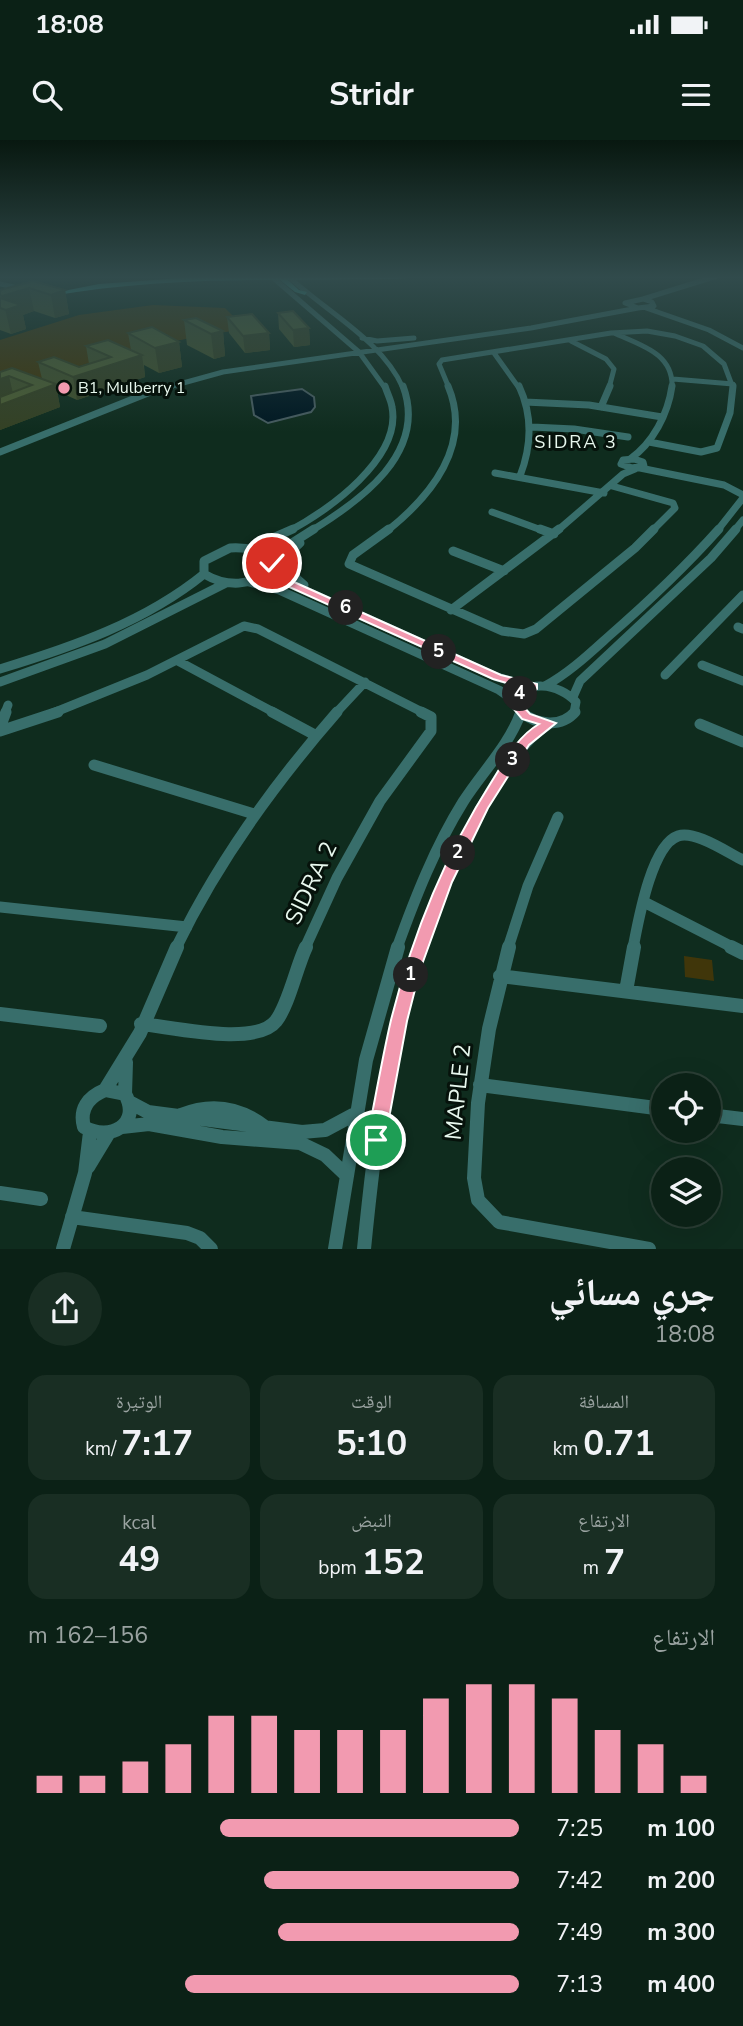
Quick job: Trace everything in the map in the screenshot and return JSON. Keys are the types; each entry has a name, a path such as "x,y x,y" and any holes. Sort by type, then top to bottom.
{"street":[{"path":"270,557 345,511 370,491 396,456 406,432 409,410 405,390 394,372 387,364 331,328"},
{"path":"335,328 386,370 394,372"},
{"path":"347,328 357,336 377,341 412,341 532,328"},
{"path":"280,363 505,328"},
{"path":"702,328 743,348"},
{"path":"710,328 743,342"},
{"path":"612,486 665,499 673,503 675,508 635,548 536,629 524,634 509,634 451,610 356,570 349,561 412,512 436,483 449,461 456,441 458,421 456,404 440,362 614,333 651,331 688,339 722,362 733,384 728,421 715,450 701,452 649,442"},
{"path":"336,333 338,344"},
{"path":"614,333 658,355 671,369 673,379 662,418 640,463"},
{"path":"204,574 204,561 210,556 230,548 250,548 275,538 329,506 359,481 378,459 391,432 393,409 383,383 366,363 357,336"},
{"path":"387,364 387,352 412,341"},
{"path":"570,341 606,359 614,369 613,380 601,407"},
{"path":"0,452 163,388 223,372 361,349"},
{"path":"0,446 172,381 247,363 361,349"},
{"path":"494,353 512,374 526,402 532,427 530,450 520,476"},
{"path":"310,358 345,357 366,363"},
{"path":"673,379 733,384"},
{"path":"526,402 601,407 662,418"},
{"path":"532,427 574,429 628,437"},
{"path":"545,686 563,676 692,558 743,496 724,485 630,459 621,462 623,470"},
{"path":"451,610 554,534 612,486 623,470 640,463 741,484"},
{"path":"495,473 604,493"},
{"path":"492,512 554,534"},
{"path":"573,698 580,681 711,558 743,520"},
{"path":"312,530 291,551 286,563 291,575 324,599"},
{"path":"250,548 270,557"},
{"path":"453,551 504,571"},
{"path":"270,557 271,569 284,581 497,677 533,687"},
{"path":"249,582 271,569"},
{"path":"204,574 226,583"},
{"path":"0,669 110,629 182,591 204,574"},
{"path":"0,682 105,644 226,583 249,582 279,590 499,690 533,720 550,723"},
{"path":"665,675 743,596"},
{"name":"SIDRA 2","path":"0,730 96,698 178,661 231,631 252,627 427,713 433,726 380,801 343,866 318,917 278,1019 269,1029 242,1035 141,1024"},
{"path":"178,661 315,735"},
{"path":"702,665 743,681"},
{"path":"344,1173 325,1155 300,1143 222,1137 149,1125 90,1132 84,1127 82,1112 89,1100 104,1090 129,1051 187,927 254,814 315,735 365,682"},
{"path":"335,1249 353,1115 376,1015 412,907 464,801 515,730 521,692 545,686 561,689 573,698 577,708 572,717 550,723 535,731 525,742 482,808 449,872 428,924 402,1008 387,1078 376,1140 364,1249"},
{"name":"SIDRA 2","path":"0,730 8,705"},
{"path":"701,724 743,742"},
{"path":"94,765 254,814"},
{"name":"MAPLE 2","path":"558,817 525,894 500,976 480,1085 474,1188 478,1202 487,1214 499,1222 514,1227 649,1249"},
{"path":"626,991 644,902 664,846 675,837 693,837 743,860"},
{"path":"644,902 743,953"},
{"path":"0,907 187,927"},
{"path":"500,976 743,1006"},
{"path":"0,1014 100,1026"},
{"path":"85,1173 115,1131 128,1119 129,1051"},
{"path":"480,1085 651,1107"},
{"path":"104,1090 128,1098 148,1112 314,1132 336,1125 353,1115"},
{"path":"721,1116 743,1119"},
{"path":"62,1249 85,1173 90,1132"},
{"path":"0,1194 41,1199"},
{"path":"72,1217 187,1233 200,1238 211,1249"}],"shaded area":[{"path":"39,328 246,329 121,354 0,392 0,340"},
{"path":"684,956 712,960 714,981 685,977"}],"water":[{"path":"302,389 314,397 315,407 311,412 268,423 254,415 251,396"}],"building":[{"path":"153,328 179,342 155,348 128,333"},
{"path":"199,328 216,328 223,331 211,334"},
{"path":"236,328 264,328 269,333 243,336"},
{"path":"108,340 142,355 73,377 38,362 54,357 79,367 111,357 86,346"},
{"path":"12,368 56,384 0,405 0,397 32,385 9,376 0,379 0,372"}],"place":[{"name":"B1, Mulberry 1","path":"64,388"}],"district":[{"name":"SIDRA 3","path":"576,442"}],"route":[{"path":"272,563 271,569 274,573 291,584 497,677 533,687 521,692 516,702 517,707 533,720 550,723 535,731 502,775 463,843 445,882 428,924 399,1021 376,1140"}]}
